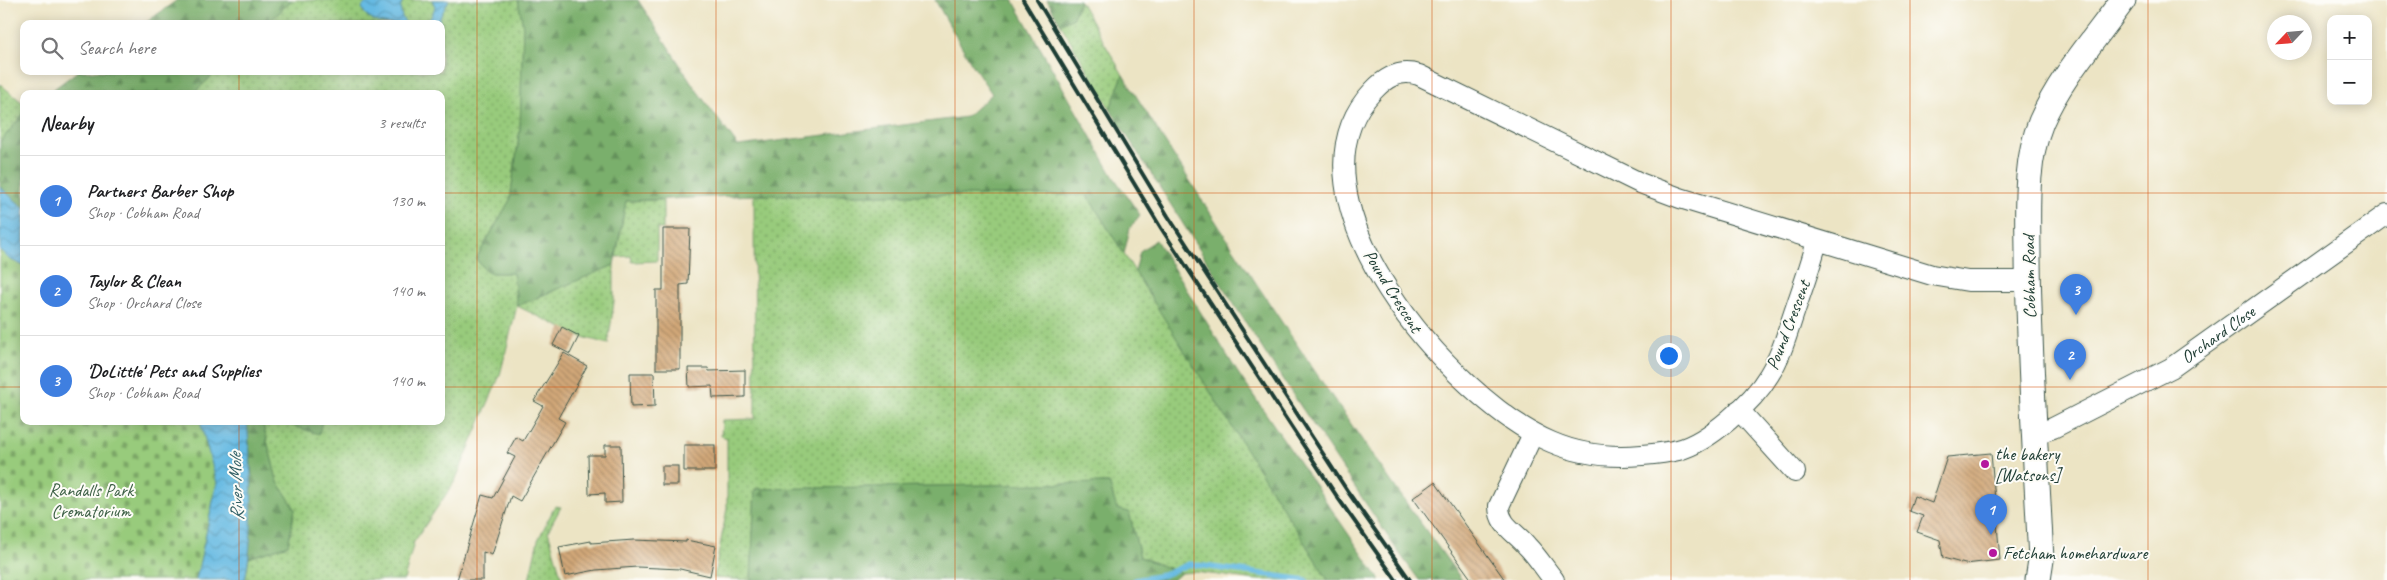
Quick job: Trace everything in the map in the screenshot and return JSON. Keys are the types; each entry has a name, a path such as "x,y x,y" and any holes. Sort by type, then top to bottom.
{"street":[{"name":"Cobham Road","path":"2038,580 2041,560 2028,281 2030,179 2033,148 2041,123 2057,91 2123,0"},
{"name":"Pound Crescent","path":"1817,241 1780,354 1769,376 1739,410 1701,439 1679,450 1657,454 1614,457 1593,455 1552,443 1533,434 1467,384 1425,341 1383,282 1356,226 1348,200 1344,172 1346,145 1359,109 1380,84 1395,74 1407,71 1419,75 1640,183 1680,198 1940,277 1968,281 2028,281"},
{"name":"Orchard Close","path":"2035,434 2053,428 2171,368 2387,214"},
{"path":"1739,410 1795,472"},
{"path":"1533,434 1499,506 1499,515 1506,527 1526,544 1554,580"}],"green space":[{"path":"177,0 292,0 271,20 150,20"},
{"path":"292,0 518,0 523,25 520,129 510,200 476,259 488,273 513,273 517,306 500,375 455,481 414,542 404,580 245,580 249,558 288,545 295,509 277,480 263,425 445,425 445,90 197,90 213,75 445,75 445,20 271,20"},
{"path":"518,0 638,0 695,88 738,146 966,117 992,94 970,61 935,0 1013,0 1113,176 1140,215 1130,228 1124,254 1087,195 754,195 626,201 614,265 517,306 513,273 488,273 476,259 510,200 520,129 523,26"},
{"path":"1047,0 1080,1 1072,19 1060,23"},
{"path":"1080,1 1123,75 1110,109 1060,23 1072,19"},
{"path":"73,75 213,75 197,90 52,90"},
{"path":"1123,75 1204,204 1330,394 1462,580 1419,580 1397,550 1267,356 1110,109"},
{"path":"0,84 20,101 20,118 0,142"},
{"path":"20,118 20,204 0,187 0,142"},
{"path":"754,195 1087,195 1328,580 1257,580 1195,572 1181,573 1140,557 1129,512 1117,510 1109,483 755,489 751,580 714,578 727,508 727,438 721,436 722,420 755,419"},
{"path":"663,200 663,229 657,229 657,261 632,262 631,256 616,257 626,201"},
{"path":"1156,240 1238,373 1380,580 1328,580 1135,272 1140,251"},
{"name":"Randalls Park Crematorium","path":"0,250 9,259 20,264 20,425 201,425 217,482 196,580 0,580"},
{"path":"614,265 614,302 608,344 579,336 517,306"},
{"path":"247,425 263,425 277,480 295,509 288,545 249,558 252,476"},
{"path":"290,425 321,425 319,434"},
{"path":"1109,483 1117,509 1129,512 1140,557 1181,573 1173,580 751,580 755,489"},
{"path":"555,506 561,507 548,531 562,579 529,580 538,540"}],"water":[{"path":"369,0 403,0 401,13 404,20 372,20 362,7"},
{"path":"432,0 449,0 439,20 428,20 430,18 435,6"},
{"path":"0,187 20,204 20,264 9,259 0,250"},
{"name":"River Mole","path":"201,425 247,425 252,501 250,541 245,580 196,580 217,483"}],"building":[{"path":"663,229 690,229 688,284 680,285 680,369 656,369 656,290 663,290"},
{"path":"562,327 579,336 570,354 553,345"},
{"path":"564,353 587,366 558,418 565,422 520,501 511,496 492,555 483,552 483,580 457,580 482,495 493,498 515,457 507,453 516,437 523,441 543,406 534,401"},
{"path":"688,368 708,368 709,371 745,370 745,397 713,398 712,386 689,387"},
{"path":"630,373 654,373 655,406 631,407"},
{"path":"605,445 621,445 622,502 605,503 605,493 589,494 588,455 605,455"},
{"path":"684,445 715,445 715,471 684,471"},
{"path":"1991,453 2000,560 1965,564 1943,558 1940,540 1917,532 1923,516 1909,511 1914,496 1932,503 1947,457"},
{"path":"662,466 678,466 678,485 662,485"},
{"path":"1435,482 1505,580 1472,580 1413,498"},
{"path":"634,540 686,542 686,540 716,546 710,576 680,569 637,567 596,570 565,576 559,547 591,541 591,543"}],"waterway":[{"path":"1135,580 1164,575 1189,564 1306,580"}],"railway":[{"path":"1023,0 1161,228 1338,498 1396,580"},
{"path":"1037,0 1168,216 1348,492 1410,580"}],"place":[{"name":"'DoLittle' Pets and Supplies","path":"2076,315"},
{"name":"Taylor & Clean","path":"2070,380"},
{"name":"the bakery [Watsons]","path":"1985,464"},
{"name":"Partners Barber Shop","path":"1991,535"},
{"name":"Fetcham homehardware","path":"1993,553"}]}
